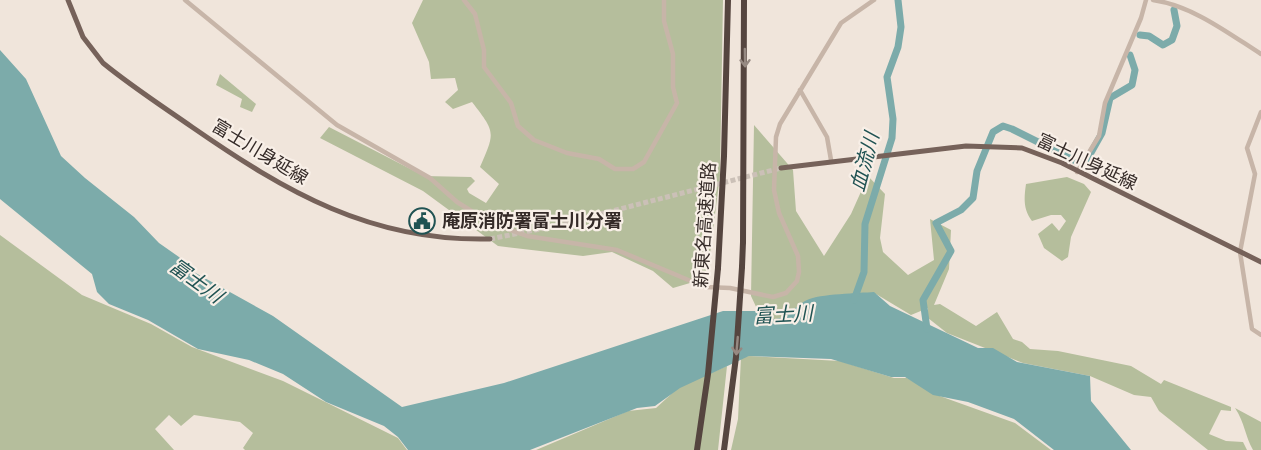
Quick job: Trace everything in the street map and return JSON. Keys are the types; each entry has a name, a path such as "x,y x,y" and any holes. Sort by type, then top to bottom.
{"highway":[{"name":"新東名高速道路","path":"697,450 718,268 724,156 728,0"},
{"name":"新東名高速道路","path":"724,450 736,357 742,267 744,0"}],"main road":[{"name":"富士川身延線","path":"68,0 83,37 103,63 272,182 342,214 388,229 450,238 490,239"},
{"name":"富士川身延線","path":"781,168 831,160 989,145 1036,152 1078,170 1261,262"}],"street":[{"path":"185,0 337,125 430,178 457,202 489,222 527,236 589,244 628,253 705,287 730,288 773,297 786,293 792,287 799,272 796,246 776,198 774,170 778,130 841,23 874,0"},
{"path":"464,0 476,14 484,50 484,67 511,103 518,126 534,140 567,153 599,159 615,169 633,169 644,162 677,103 673,87 673,54 664,21 664,0"},
{"path":"1078,170 1099,136 1105,103 1146,0"},
{"path":"1153,0 1169,3 1190,12 1261,54"},
{"path":"800,90 827,137 831,160"},
{"path":"1261,112 1247,148 1255,174 1240,252 1252,329 1261,335"}],"green space":[{"path":"423,0 723,0 720,175 707,278 673,288 653,271 612,252 583,256 498,246 423,191 320,138 329,127 424,176 471,177 475,181 467,189 469,193 486,203 499,184 480,167 491,133 472,102 453,109 445,102 458,90 455,78 431,79 429,62 412,23"},
{"path":"220,74 256,104 252,112 240,107 242,99 216,85"},
{"path":"754,125 793,170 796,211 824,256 851,214 868,176 885,194 880,238 883,252 908,275 934,260 930,219 951,230 949,269 934,305 940,304 976,326 997,312 1013,339 1022,342 1030,349 1058,351 1131,366 1161,384 1164,380 1231,407 1231,411 1221,410 1209,434 1226,441 1243,442 1247,450 1208,450 1159,411 1151,397 1134,395 1090,376 1023,363 947,333 928,318 928,308 911,315 876,294 804,303 777,323 758,311 751,296"},
{"path":"1067,177 1084,184 1091,192 1071,237 1068,257 1062,261 1044,248 1038,234 1052,223 1059,231 1066,221 1061,215 1051,215 1032,221 1026,208 1025,194 1026,184"},
{"path":"0,235 82,295 151,324 192,347 283,381 398,438 407,450 245,450 243,448 253,433 240,422 194,415 181,426 169,415 155,429 174,450 0,450"},
{"path":"741,357 840,361 894,378 907,378 937,395 1015,423 1051,450 731,450 738,419"},
{"path":"727,366 718,450 536,450 628,411 656,408 679,387"},
{"path":"1235,408 1261,422 1261,450 1253,450"}],"water":[{"name":"富士川","path":"0,50 26,79 61,156 85,178 134,217 159,243 179,257 192,271 273,316 402,407 504,383 723,311 758,311 765,317 778,319 801,303 813,298 874,292 890,306 978,348 993,348 1017,362 1090,376 1091,401 1131,450 1054,450 1014,419 968,402 933,395 905,377 891,377 831,359 749,356 680,388 655,406 637,408 530,450 408,450 398,437 384,426 326,402 283,374 249,360 198,349 148,320 109,304 97,292 92,274 0,199"}],"waterway":[{"name":"血流川","path":"854,300 864,272 865,224 892,138 893,119 887,77 898,47 901,27 898,0"},
{"path":"1140,35 1149,36 1163,45 1172,40 1177,26 1174,10"},
{"path":"927,329 923,300 951,251 936,223 961,210 973,198 977,171 993,132 1003,126 1012,129 1084,165 1102,133 1110,98 1132,85 1135,70 1130,55"}],"tunnel":[{"path":"490,239 545,228 781,168"}],"place":[{"name":"庵原消防署富士川分署","path":"422,221"}]}
